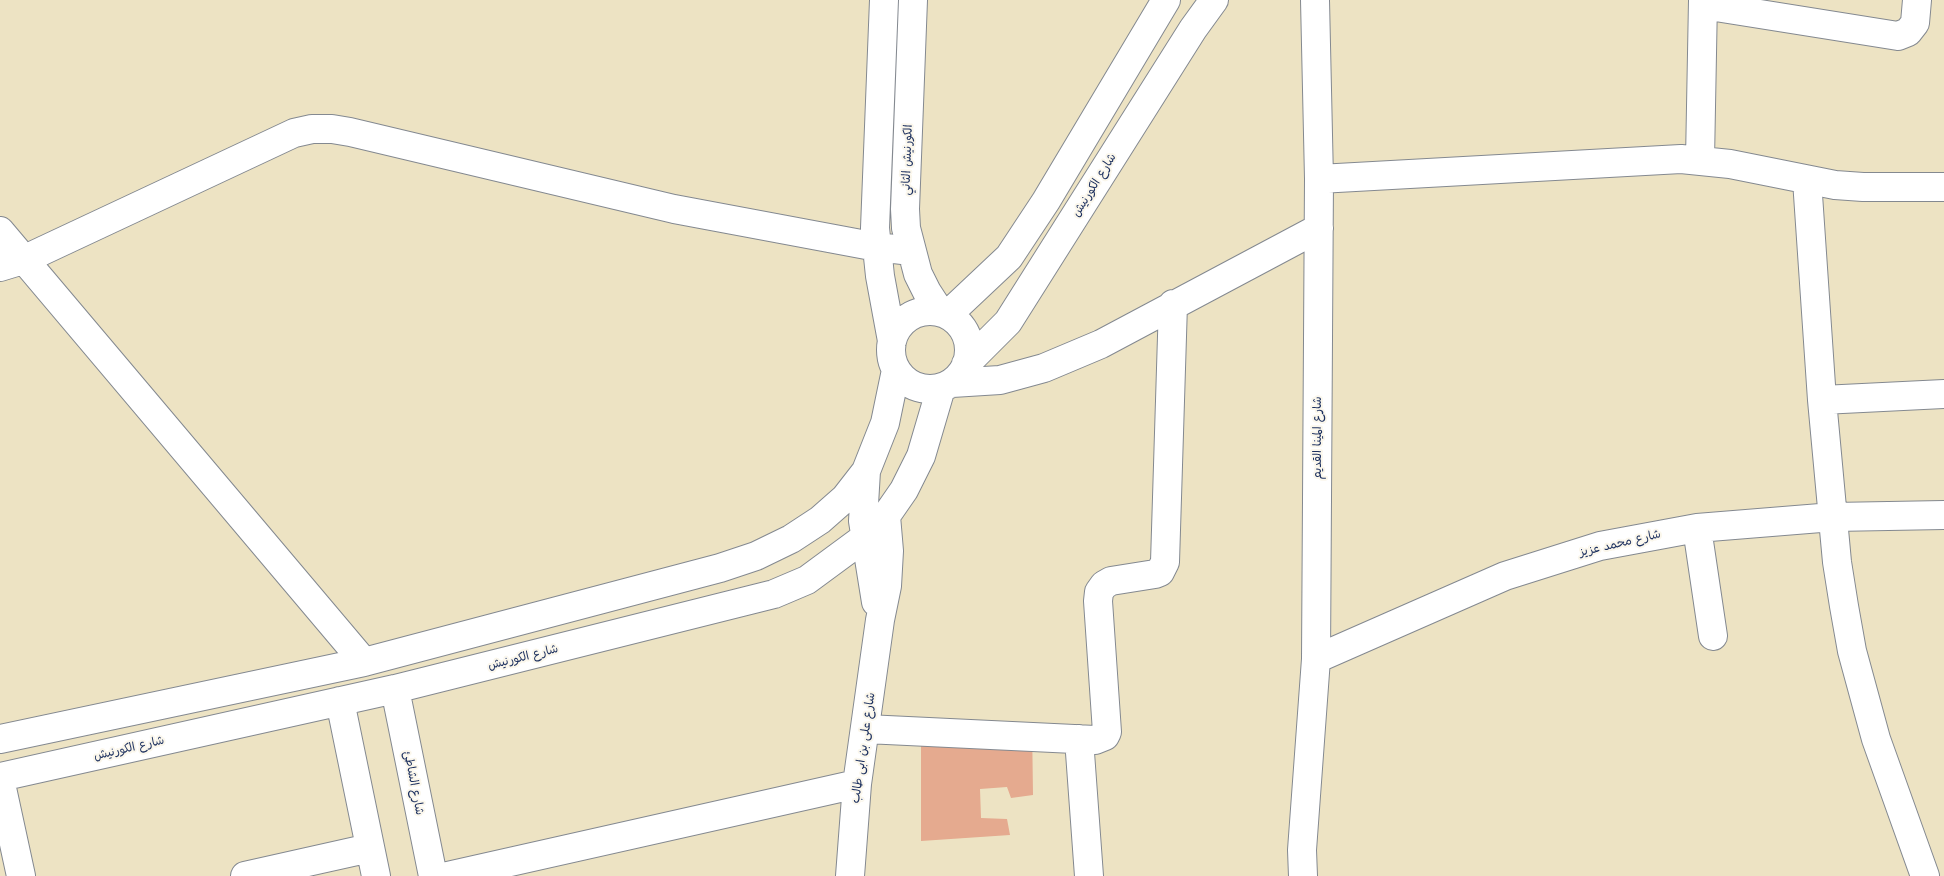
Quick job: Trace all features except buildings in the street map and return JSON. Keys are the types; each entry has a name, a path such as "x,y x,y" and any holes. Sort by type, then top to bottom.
{"street":[{"path":"884,0 875,211 877,247 882,288 892,340 891,356 896,370 904,380 916,387 928,389 953,378 1000,380 1044,368 1101,344 1319,228"},
{"name":"الكورنيش الثاني","path":"913,0 905,209 906,228 915,262 927,292 943,313"},
{"path":"943,313 962,302 1009,257 1046,201 1166,0"},
{"name":"شارع الكورنيش","path":"0,778 395,689 740,604 774,594 807,580 875,528 904,490 921,456 953,378 1008,322 1193,29 1214,0"},
{"name":"شارع المينا القديم","path":"1303,876 1302,850 1316,659 1319,179 1315,0"},
{"path":"1700,160 1703,3 1898,36 1908,32 1915,23 1918,0"},
{"path":"12,264 294,133 312,129 332,129 674,208 877,247 915,262 911,288 897,293 882,288"},
{"path":"1319,179 1681,159 1730,164 1807,180 1863,187 1944,187"},
{"path":"1807,180 1832,516 1844,606 1863,696 1924,876"},
{"path":"0,232 12,264 364,662"},
{"path":"866,729 1080,740 1100,739 1107,732 1098,601 1099,592 1104,585 1111,581 1160,572 1165,562 1173,304"},
{"path":"892,340 898,326 910,316 925,311 943,313 956,321 966,335 969,353 953,378"},
{"path":"0,739 364,662 720,568 756,556 791,539 820,520 845,498 866,471 882,436 890,406 896,370"},
{"path":"1822,400 1944,394"},
{"name":"شارع على بن ابى طالب","path":"850,876 857,784 880,620 887,586 866,471"},
{"name":"شارع محمد عزيز","path":"1316,659 1505,576 1600,546 1698,528 1832,516 1944,515"},
{"path":"820,520 853,518 875,528"},
{"path":"1698,528 1713,636"},
{"path":"791,539 807,580"},
{"name":"شارع الشاطئ","path":"395,689 433,876"},
{"path":"340,701 376,876"},
{"path":"1080,740 1089,876"},
{"path":"0,778 21,876"},
{"path":"448,876 857,784"},
{"path":"245,876 370,848"}]}
